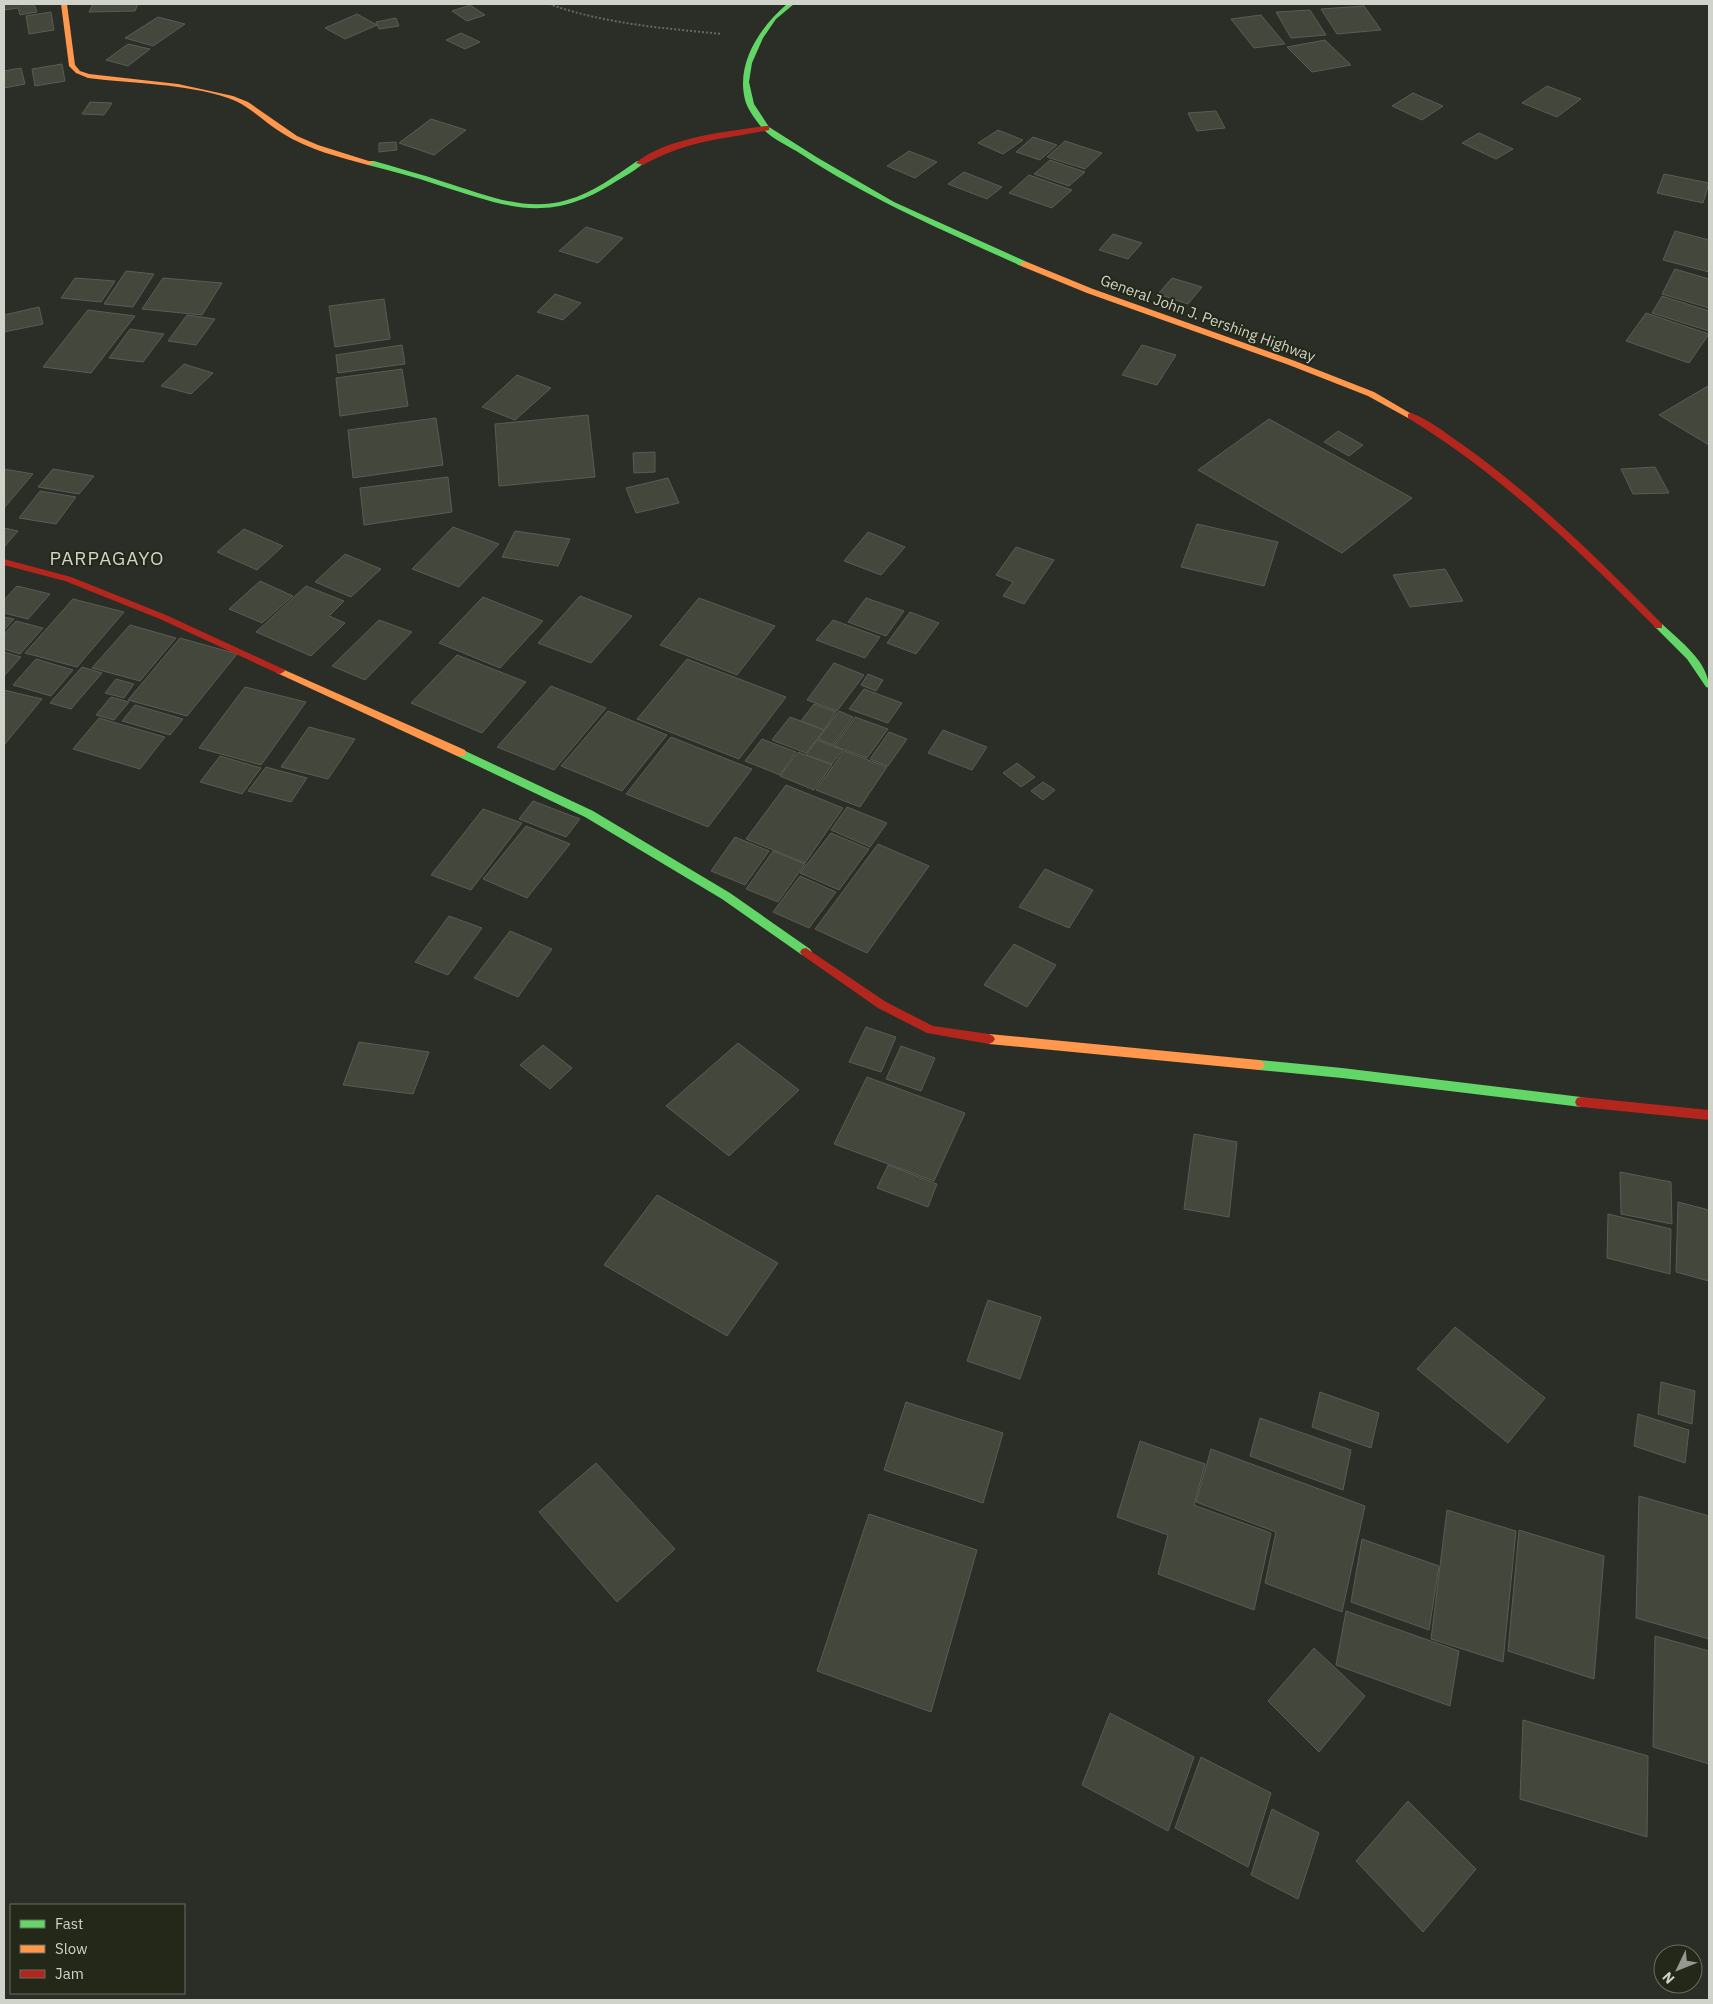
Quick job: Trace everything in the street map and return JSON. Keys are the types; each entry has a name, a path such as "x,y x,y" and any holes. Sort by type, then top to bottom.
{"street":[{"path":"64,4 72,66 78,72 88,76 188,88 230,97 254,107 292,136 330,151 510,203 546,206 572,202 592,194 659,152 681,143 717,135 766,128"},
{"name":"General John J. Pershing Highway","path":"791,4 774,18 760,38 749,63 746,82 750,104 766,128 814,160 891,204 1010,258 1090,291 1292,363 1371,394 1435,430 1491,469 1579,545 1690,657 1709,685"},
{"path":"4,562 68,579 163,617 533,786 589,814 726,896 882,1005 931,1030 1017,1044 1333,1072 1645,1110 1709,1115"}],"path":[{"path":"549,4 610,21 760,38"}],"building":[{"path":"4,4 34,4 37,12 20,15 18,8 4,10"},
{"path":"93,4 138,4 135,11 89,12"},
{"path":"470,5 485,15 467,21 452,11"},
{"path":"1364,6 1381,30 1337,34 1321,9"},
{"path":"1310,10 1326,35 1291,38 1276,12"},
{"path":"51,12 54,30 29,34 26,16"},
{"path":"357,14 377,25 345,39 325,28"},
{"path":"1261,15 1285,44 1254,48 1231,19"},
{"path":"158,17 185,24 153,46 125,38"},
{"path":"396,18 399,26 379,29 376,22"},
{"path":"461,33 480,42 465,49 446,40"},
{"path":"1325,40 1351,65 1312,72 1287,47"},
{"path":"128,44 150,49 128,66 106,60"},
{"path":"62,64 65,81 35,86 32,69"},
{"path":"21,68 25,84 4,88 4,71"},
{"path":"1547,86 1581,99 1557,117 1522,103"},
{"path":"1413,93 1443,106 1422,120 1392,106"},
{"path":"90,102 112,103 104,115 82,114"},
{"path":"1216,111 1225,128 1197,131 1188,113"},
{"path":"431,119 466,130 434,155 399,143"},
{"path":"998,130 1023,140 1003,154 978,143"},
{"path":"1479,133 1513,149 1496,159 1462,143"},
{"path":"1033,137 1057,145 1040,160 1016,152"},
{"path":"1065,141 1102,153 1085,169 1047,157"},
{"path":"396,142 397,150 379,152 379,143"},
{"path":"909,151 937,162 915,178 887,166"},
{"path":"1050,160 1085,172 1069,186 1034,174"},
{"path":"964,172 1002,187 987,199 948,184"},
{"path":"1664,174 1709,183 1703,203 1657,193"},
{"path":"1029,175 1072,190 1052,208 1009,193"},
{"path":"586,227 623,238 598,263 559,251"},
{"path":"1675,231 1709,240 1709,272 1663,260"},
{"path":"1113,234 1142,243 1128,259 1099,250"},
{"path":"1675,269 1709,279 1709,308 1662,294"},
{"path":"126,271 154,274 133,307 104,304"},
{"path":"75,278 115,281 101,302 61,298"},
{"path":"163,278 222,283 202,315 142,309"},
{"path":"1172,278 1202,287 1188,304 1158,294"},
{"path":"555,294 581,303 563,320 537,312"},
{"path":"1662,296 1709,311 1709,331 1652,313"},
{"path":"384,299 390,339 335,347 329,306"},
{"path":"39,307 43,324 4,332 4,315"},
{"path":"88,310 135,316 91,373 43,367"},
{"path":"1646,313 1709,334 1689,363 1626,341"},
{"path":"187,315 215,319 196,345 168,341"},
{"path":"130,329 164,334 143,362 109,358"},
{"path":"402,345 405,364 338,373 336,355"},
{"path":"1142,345 1176,355 1157,385 1122,375"},
{"path":"184,364 213,373 191,394 161,386"},
{"path":"402,369 408,406 340,416 336,378"},
{"path":"517,375 551,388 515,420 482,407"},
{"path":"1709,387 1709,445 1659,415"},
{"path":"588,415 595,477 499,486 495,424"},
{"path":"436,418 443,465 353,478 348,430"},
{"path":"1269,419 1412,498 1342,553 1198,470"},
{"path":"1338,431 1363,445 1349,456 1324,442"},
{"path":"655,452 655,472 634,473 633,453"},
{"path":"1655,467 1669,493 1633,494 1621,469"},
{"path":"4,469 33,474 4,508"},
{"path":"53,469 94,476 79,494 38,487"},
{"path":"448,477 452,512 364,525 360,488"},
{"path":"668,478 679,503 636,513 626,488"},
{"path":"40,491 76,497 56,524 19,518"},
{"path":"1197,524 1278,542 1264,586 1181,567"},
{"path":"453,527 499,544 459,587 412,569"},
{"path":"4,528 18,531 4,547"},
{"path":"244,529 283,546 257,570 217,552"},
{"path":"515,531 570,539 558,566 502,557"},
{"path":"868,532 905,547 881,575 844,561"},
{"path":"1016,547 1054,560 1024,604 1003,596 1013,582 996,575"},
{"path":"345,554 381,569 351,597 315,582"},
{"path":"1445,569 1463,601 1410,607 1393,575"},
{"path":"260,581 293,596 262,623 229,609"},
{"path":"17,586 50,594 28,619 4,613 4,600"},
{"path":"306,586 344,601 329,616 345,623 311,656 256,632"},
{"path":"580,596 632,616 591,663 538,643"},
{"path":"483,597 543,621 500,668 439,643"},
{"path":"699,598 775,626 737,675 660,645"},
{"path":"866,598 904,611 886,636 848,622"},
{"path":"73,599 124,612 77,667 25,653"},
{"path":"910,612 939,623 916,654 887,643"},
{"path":"4,617 14,619 4,630"},
{"path":"379,620 412,632 365,680 332,666"},
{"path":"833,620 880,637 865,658 816,640"},
{"path":"16,621 43,628 20,654 4,649 4,634"},
{"path":"130,625 176,638 140,681 92,668"},
{"path":"180,638 237,654 187,716 128,700"},
{"path":"4,652 21,657 4,676"},
{"path":"457,655 526,682 482,733 411,703"},
{"path":"36,659 73,670 51,696 13,685"},
{"path":"687,659 786,697 739,759 637,719"},
{"path":"834,663 864,675 837,711 807,700"},
{"path":"82,667 102,673 71,709 50,703"},
{"path":"868,674 883,680 876,691 861,685"},
{"path":"116,679 134,684 124,698 105,693"},
{"path":"551,686 606,708 554,770 497,747"},
{"path":"245,687 306,702 261,765 199,748"},
{"path":"864,689 902,703 888,723 849,709"},
{"path":"4,690 42,699 4,745"},
{"path":"111,697 129,702 114,720 96,715"},
{"path":"814,704 836,712 824,730 801,721"},
{"path":"135,705 183,719 170,735 122,721"},
{"path":"608,711 667,735 622,791 561,766"},
{"path":"839,711 853,717 833,745 818,739"},
{"path":"790,717 824,730 806,753 772,740"},
{"path":"855,717 888,729 867,758 834,746"},
{"path":"99,718 165,737 140,769 73,749"},
{"path":"309,727 355,739 328,779 281,767"},
{"path":"943,730 987,747 972,770 928,753"},
{"path":"889,732 907,739 888,766 870,759"},
{"path":"671,737 752,769 708,827 626,794"},
{"path":"762,739 796,752 780,775 745,761"},
{"path":"817,740 843,750 832,764 806,755"},
{"path":"844,751 887,767 860,807 816,790"},
{"path":"798,752 832,765 814,790 780,776"},
{"path":"220,756 261,768 242,794 200,782"},
{"path":"1017,763 1035,777 1021,787 1003,773"},
{"path":"266,767 307,778 291,802 248,791"},
{"path":"1043,782 1055,790 1043,800 1031,791"},
{"path":"786,785 843,808 805,863 746,839"},
{"path":"533,801 580,819 566,837 519,819"},
{"path":"847,807 887,823 870,847 831,830"},
{"path":"483,809 522,823 471,890 431,875"},
{"path":"526,826 570,844 527,898 483,879"},
{"path":"831,833 869,849 839,890 800,873"},
{"path":"735,837 769,851 745,885 711,871"},
{"path":"878,844 929,866 867,953 815,929"},
{"path":"773,851 805,864 778,902 746,889"},
{"path":"1045,869 1093,890 1069,928 1019,907"},
{"path":"800,876 836,892 809,928 773,912"},
{"path":"449,916 482,928 448,975 415,962"},
{"path":"510,931 552,949 518,997 474,978"},
{"path":"1014,944 1056,965 1027,1007 984,985"},
{"path":"866,1027 896,1037 881,1072 849,1062"},
{"path":"359,1042 429,1052 413,1094 343,1085"},
{"path":"738,1043 799,1090 729,1156 666,1106"},
{"path":"543,1045 572,1068 550,1089 520,1065"},
{"path":"901,1046 935,1058 921,1091 886,1079"},
{"path":"867,1077 965,1113 934,1181 834,1144"},
{"path":"1194,1134 1237,1142 1229,1217 1184,1209"},
{"path":"888,1165 937,1184 928,1207 877,1188"},
{"path":"1620,1172 1671,1182 1672,1224 1621,1214"},
{"path":"657,1195 778,1263 727,1336 604,1265"},
{"path":"1678,1202 1709,1210 1709,1281 1676,1272"},
{"path":"1608,1214 1671,1229 1670,1274 1607,1258"},
{"path":"988,1300 1041,1317 1020,1379 967,1361"},
{"path":"1455,1327 1545,1398 1508,1443 1417,1369"},
{"path":"1661,1382 1695,1391 1692,1424 1658,1414"},
{"path":"1320,1392 1379,1413 1371,1448 1312,1427"},
{"path":"906,1402 1003,1433 983,1503 884,1470"},
{"path":"1638,1414 1689,1430 1685,1463 1634,1446"},
{"path":"1260,1418 1351,1450 1343,1490 1250,1456"},
{"path":"1140,1441 1205,1464 1194,1505 1271,1533 1254,1610 1158,1574 1168,1535 1117,1517"},
{"path":"1211,1449 1365,1506 1342,1612 1265,1583 1276,1532 1196,1502"},
{"path":"596,1463 675,1549 617,1602 539,1512"},
{"path":"1639,1496 1709,1516 1709,1639 1636,1618"},
{"path":"1447,1510 1516,1531 1503,1662 1431,1639"},
{"path":"869,1514 977,1550 931,1712 817,1671"},
{"path":"1519,1530 1604,1556 1594,1679 1508,1651"},
{"path":"1362,1539 1439,1566 1429,1630 1351,1602"},
{"path":"1346,1611 1459,1651 1450,1706 1336,1665"},
{"path":"1655,1636 1709,1651 1709,1764 1653,1747"},
{"path":"1314,1648 1365,1696 1319,1752 1268,1701"},
{"path":"1110,1713 1194,1757 1168,1831 1082,1785"},
{"path":"1523,1720 1648,1756 1647,1837 1520,1799"},
{"path":"1201,1757 1271,1793 1248,1867 1175,1828"},
{"path":"1408,1801 1476,1869 1423,1932 1356,1861"},
{"path":"1272,1809 1319,1833 1298,1899 1251,1875"}],"traffic: fast":[{"path":"791,4 774,18 760,38 749,63 746,82 750,104 766,128 815,160 891,204 1024,264"},
{"path":"371,163 487,198 535,207 551,206 577,200 640,163"},
{"path":"1659,626 1690,657 1709,685"},
{"path":"461,753 589,814 726,896 806,952"},
{"path":"1259,1065 1342,1073 1581,1102"}],"traffic: slow":[{"path":"64,4 72,66 78,72 88,76 196,88 231,97 246,104 295,138 371,163"},
{"path":"1024,264 1090,291 1292,363 1371,394 1411,416"},
{"path":"280,671 461,753"},
{"path":"989,1039 1259,1065"}],"traffic: jam":[{"path":"640,163 670,148 685,143 717,135 766,128"},
{"path":"1411,416 1446,437 1479,461 1542,512 1602,568 1659,626"},
{"path":"4,562 68,579 163,617 280,671"},
{"path":"806,952 882,1005 931,1030 989,1039"},
{"path":"1581,1102 1709,1115"}],"district":[{"name":"PARPAGAYO","path":"107,558"}]}
